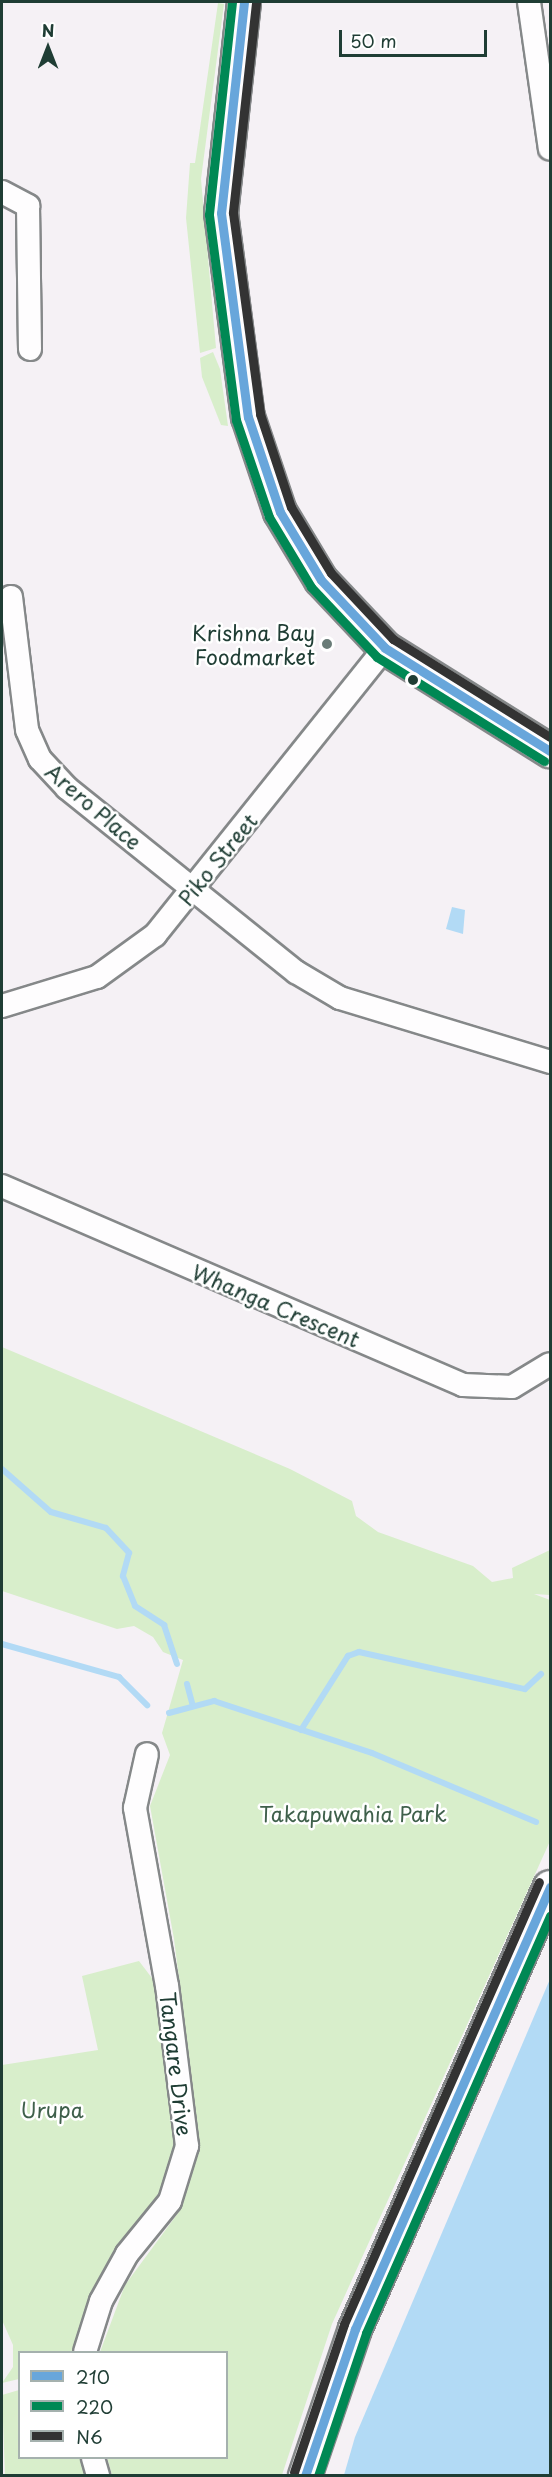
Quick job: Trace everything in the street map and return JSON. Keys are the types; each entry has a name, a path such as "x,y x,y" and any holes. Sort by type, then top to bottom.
{"street":[{"path":"244,2 221,213 248,417 263,469 296,541 321,580 385,648 550,752"},
{"path":"529,2 550,149"},
{"path":"2,192 28,206 30,349"},
{"name":"Arero Place","path":"11,597 20,706 40,759 67,788 193,889"},
{"name":"Piko Street","path":"2,1006 97,977 154,935 385,648"},
{"path":"193,889 296,972 340,998 550,1062"},
{"name":"Whanga Crescent","path":"2,1186 463,1385 512,1387 550,1364"},
{"name":"Tangare Drive","path":"85,2351 101,2301 127,2253 170,2201 187,2146 168,1995 135,1808 147,1754"},
{"path":"304,2475 355,2329 550,1887"},
{"path":"94,2459 98,2475"}],"green space":[{"path":"218,3 224,4 201,179 216,348 200,353 186,218 190,163 195,163"},
{"path":"213,352 220,369 228,426 221,425 202,377 200,358"},
{"name":"Takapuwahia Park","path":"2,1347 290,1469 352,1501 356,1516 378,1532 473,1566 492,1582 513,1578 512,1568 550,1550 550,1595 534,1594 550,1600 550,1841 332,2324 282,2475 112,2475 107,2459 228,2459 228,2351 100,2351 125,2285 178,2213 199,2137 174,1939 150,1806 170,1755 162,1733 183,1660 163,1652 153,1637 134,1626 117,1629 2,1591"},
{"name":"Urupa","path":"139,1961 158,1986 177,2128 167,2186 78,2351 18,2351 18,2379 2,2383 13,2367 13,2345 2,2320 2,2065 98,2050 82,1976"},
{"path":"18,2390 18,2459 83,2459 88,2475 5,2475 2,2395"}],"water":[{"path":"452,907 465,910 463,934 446,929"},
{"path":"550,1979 550,2475 344,2475 355,2437"}],"waterway":[{"path":"2,1469 51,1512 106,1528 129,1553 123,1576 135,1606 164,1625 177,1664"},
{"path":"2,1644 119,1677 147,1705"},
{"path":"301,1730 348,1656 359,1652 525,1689 541,1674"},
{"path":"187,1684 193,1706"},
{"path":"169,1713 214,1701 372,1753 536,1822"}],"transit line":[{"name":"220","path":"232,2 209,215 236,420 269,517 311,587 377,657 544,761"},
{"name":"210","path":"244,2 221,213 248,417 280,512 321,580 385,648 550,751"},
{"name":"N6","path":"256,3 233,213 260,414 291,507 331,573 393,639 550,737"},
{"name":"N6","path":"294,2472 344,2324 539,1882"},
{"name":"210","path":"305,2476 355,2329 550,1887"},
{"name":"220","path":"318,2476 366,2333 550,1916"}],"place":[{"name":"Krishna Bay Foodmarket","path":"327,644"}]}
